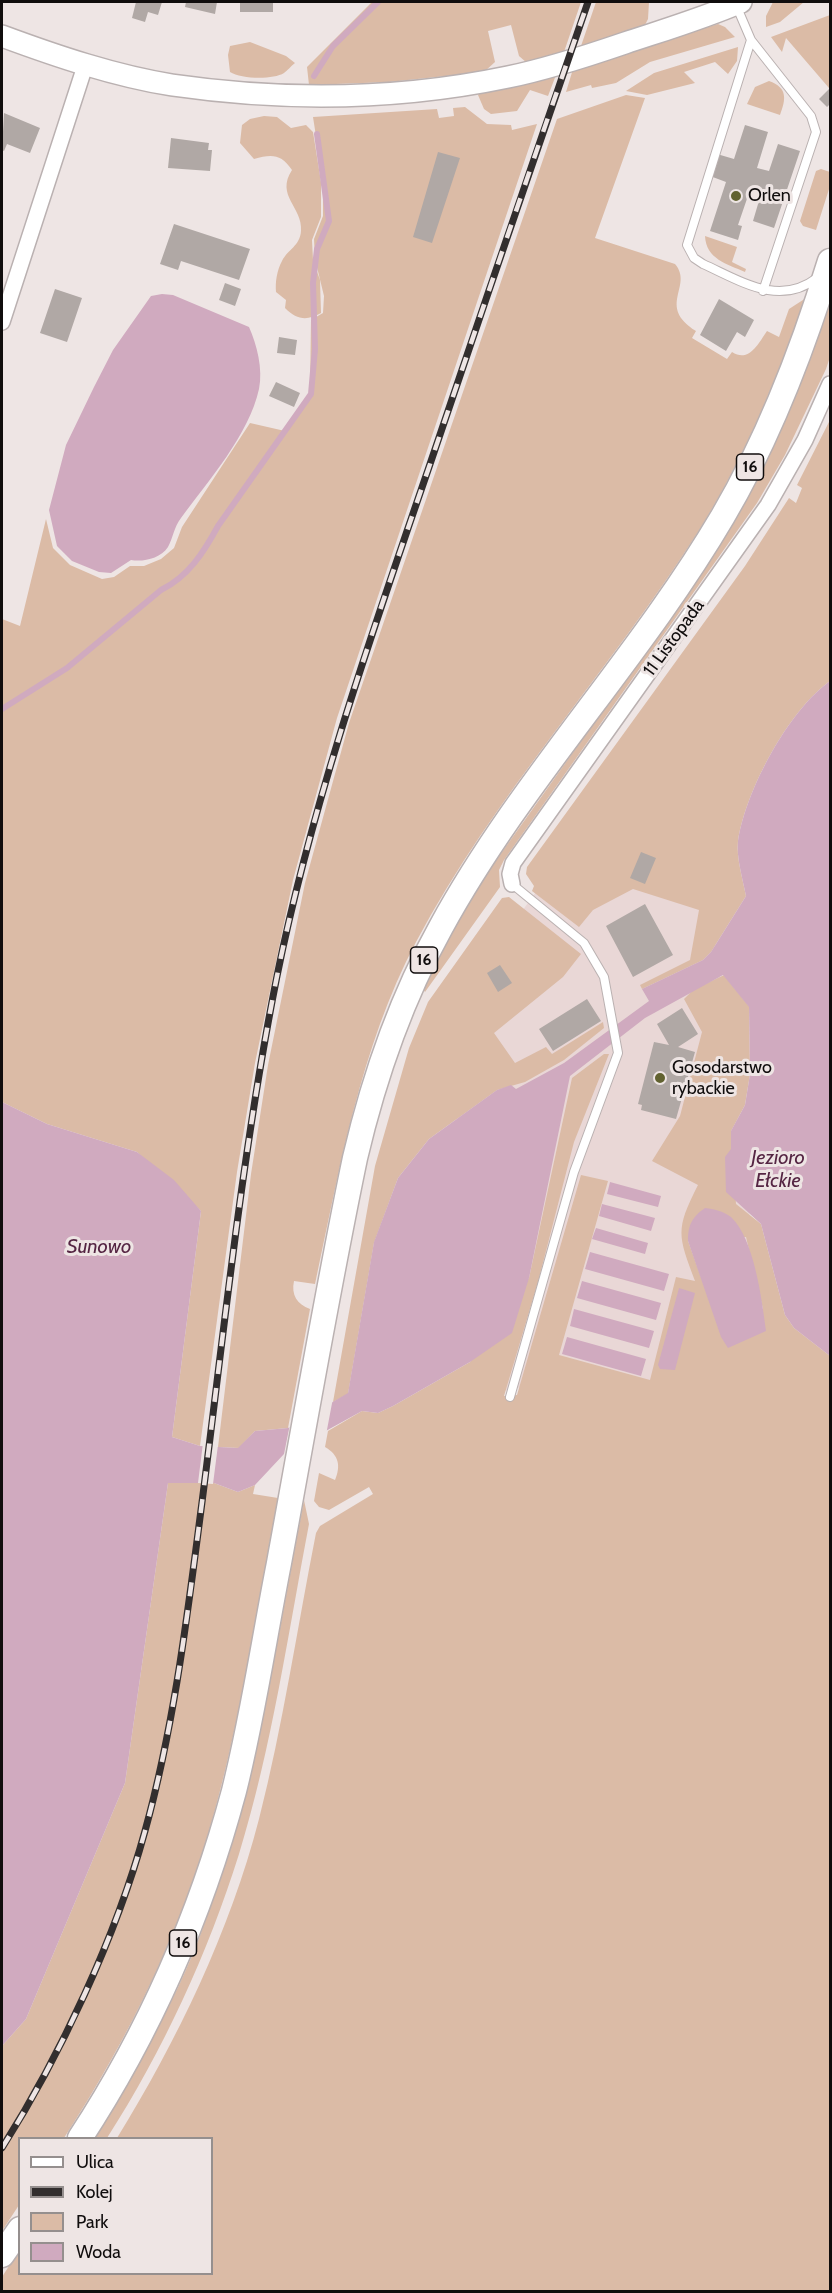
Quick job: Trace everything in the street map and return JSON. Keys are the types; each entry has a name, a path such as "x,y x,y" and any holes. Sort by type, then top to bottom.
{"main road":[{"path":"2,36 86,63 170,84 236,92 316,96 398,92 507,77 566,62 738,3"},
{"name":"16","path":"81,2137 117,2078 162,1992 187,1933 218,1846 247,1731 323,1326 367,1108 383,1057 417,974 469,880 673,592 723,516 774,417 797,362 829,265"},
{"path":"2,2255 18,2232"}],"street":[{"path":"2,322 86,63"},
{"name":"11 Listopada","path":"512,885 510,874 513,863 768,505 805,440 831,384"}],"lane":[{"path":"738,3 752,40 811,116 816,132 763,291"},
{"path":"752,40 687,245 694,258 763,291 779,293 795,291 829,265"},
{"path":"510,1397 574,1172 618,1053 615,1024 604,977 584,943 512,885"}],"shaded area":[{"path":"683,690 752,1233 773,1336 687,1415 549,1381 499,1392 442,1021"}],"green space":[{"path":"372,2 581,2 564,52 527,63 519,56 511,25 488,31 495,62 484,72 389,82 309,85 307,67"},
{"path":"596,2 649,2 648,19 644,27 581,46"},
{"path":"773,2 804,2 780,22 766,27 766,16"},
{"path":"830,15 829,88 786,38 782,52 771,37"},
{"path":"718,24 725,27 735,37 650,62 616,83 592,88 591,85 566,92 573,69"},
{"path":"250,42 286,56 295,63 284,73 265,78 230,72 228,55 230,46"},
{"path":"738,47 737,61 728,74 715,62 684,72 695,83 647,95 626,91 654,73"},
{"path":"556,75 548,96 530,90 517,111 491,114 484,109 478,95 480,92"},
{"path":"769,81 780,87 784,95 780,115 747,104 755,87"},
{"path":"626,95 645,98 595,238 675,264 680,272 681,280 677,305 684,322 696,331 692,338 727,359 732,352 738,355 748,354 767,331 779,337 789,309 806,298 758,418 715,504 664,584 480,836 416,942 380,1024 366,1066 343,1153 315,1284 294,1281 293,1291 296,1298 310,1309 288,1428 255,1431 239,1448 218,1447 251,1174 268,1065 305,883 349,723 557,119"},
{"path":"465,107 487,124 511,125 512,130 537,124 337,718 293,880 255,1063 237,1172 200,1446 172,1437 201,1211 137,1152 47,1124 2,1102 2,619 20,626 46,519 53,548 70,565 102,579 114,577 130,566 144,566 161,559 174,548 182,527 250,423 285,431 310,392 311,320 323,313 324,296 315,259 314,239 323,216 323,181 313,117 437,109 439,118 454,116 453,108"},
{"path":"264,116 277,117 291,128 306,125 313,132 321,182 321,217 312,240 313,260 320,280 321,313 311,317 302,318 289,312 285,308 286,300 276,292 280,265 296,244 301,231 298,215 288,194 288,179 292,170 280,158 266,156 254,159 240,143 242,125 250,119"},
{"path":"821,169 830,172 830,186 816,230 803,226 800,221 816,171"},
{"path":"705,236 737,247 732,262 746,269 745,272 713,255 706,244"},
{"path":"830,302 830,357 826,369 785,455 757,503 504,860 499,870 500,887 425,992 423,989 463,911 492,866 651,643 745,500 796,396"},
{"path":"830,420 830,681 814,694 785,731 771,753 750,799 738,841 739,861 746,896 711,952 703,960 642,989 640,985 690,960 699,910 633,889 593,910 579,927 532,891 534,886 526,874 527,867 745,566 789,498 796,503 802,488 797,485"},
{"path":"509,897 581,954 563,977 494,1033 515,1063 546,1047 552,1054 603,1022 604,1028 564,1060 525,1082 497,1090 429,1139 398,1178 374,1243 348,1394 333,1402 375,1166 409,1048 428,1002 502,898"},
{"path":"724,975 749,1006 750,1074 745,1105 731,1131 736,1204 761,1224 785,1315 794,1328 830,1356 830,2291 2,2292 2,2277 18,2252 18,2275 213,2275 213,2137 118,2137 160,2063 200,1984 247,1861 275,1748 316,1533 320,1526 373,1494 369,1487 329,1510 319,1507 314,1501 319,1473 335,1480 338,1470 336,1457 325,1447 328,1431 362,1411 378,1413 393,1406 470,1362 529,1278 572,1078 604,1054 609,1054 574,1142 538,1282 504,1396 517,1395 581,1175 608,1181 559,1355 650,1380 676,1277 695,1281 682,1242 682,1223 698,1185 652,1161 680,1116 702,1032 684,999 693,990","holes":["746,1237 763,1309 724,1341 688,1241"]},
{"path":"168,1483 214,1483 238,1492 255,1485 253,1494 278,1498 242,1694 225,1772 202,1854 171,1939 111,2060 65,2137 18,2137 18,2207 2,2231 2,2046 26,2019 125,1783"},
{"path":"304,1500 309,1524 270,1732 251,1814 227,1891 182,2000 147,2071 108,2137 95,2137 166,2012 201,1933 236,1827 273,1664"}],"water":[{"path":"173,295 249,327 258,357 259,389 254,406 237,440 179,521 165,551 151,559 131,560 111,573 99,572 72,561 57,546 49,510 66,445 113,350 151,296"},
{"path":"830,681 830,1356 794,1328 785,1315 761,1224 726,1192 725,1157 731,1149 731,1131 745,1105 750,1074 749,1007 723,975 645,1018 570,1076 529,1278 512,1333 470,1362 393,1406 378,1413 362,1411 284,1454 255,1485 238,1492 214,1483 168,1483 125,1783 26,2019 2,2046 2,1102 47,1124 137,1152 174,1180 201,1211 172,1437 200,1446 238,1448 255,1431 288,1428 348,1393 374,1242 398,1178 429,1139 497,1090 511,1085 516,1089 564,1063 649,1001 642,989 703,960 711,952 746,896 739,861 738,841 750,799 760,776 771,753 799,711"},
{"path":"610,1182 661,1196 658,1207 607,1194"},
{"path":"602,1204 655,1218 651,1231 599,1216"},
{"path":"705,1208 725,1213 739,1227 746,1239 756,1270 762,1303 766,1331 728,1348 721,1337 688,1241 692,1222"},
{"path":"596,1228 648,1243 645,1254 592,1239"},
{"path":"590,1252 669,1274 664,1291 585,1269"},
{"path":"582,1281 661,1303 656,1320 577,1298"},
{"path":"679,1288 695,1293 675,1370 660,1369 658,1365"},
{"path":"574,1309 654,1331 649,1348 570,1326"},
{"path":"567,1337 646,1359 641,1376 562,1354"}],"pier":[{"path":"333,1398 326,1435 283,1459 290,1424"},
{"path":"203,1443 218,1445 213,1484 198,1483"}],"building":[{"path":"136,2 162,2 158,15 148,12 145,22 132,18"},
{"path":"186,2 217,2 215,14 185,7"},
{"path":"240,2 273,2 273,12 240,12"},
{"path":"830,88 830,104 827,107 819,99"},
{"path":"4,113 40,128 30,153 7,144 4,151 2,150"},
{"path":"745,125 768,132 757,168 769,171 778,144 800,151 774,228 753,221 761,194 750,190 738,225 742,226 738,240 710,231 726,182 710,176 717,154 734,159"},
{"path":"171,138 209,143 208,150 212,150 210,171 168,168"},
{"path":"438,152 460,158 432,243 413,237"},
{"path":"174,224 250,249 239,280 181,261 178,270 160,264"},
{"path":"225,283 241,289 235,306 219,300"},
{"path":"55,289 82,298 67,342 40,333"},
{"path":"719,299 754,320 745,337 737,332 726,351 700,335"},
{"path":"279,337 297,340 295,355 277,353"},
{"path":"276,382 300,393 294,407 269,396"},
{"path":"641,852 656,858 645,884 630,878"},
{"path":"645,904 673,955 633,977 606,926"},
{"path":"500,965 512,983 498,992 487,973"},
{"path":"587,999 601,1021 553,1051 539,1029"},
{"path":"682,1008 698,1034 678,1047 695,1052 676,1119 641,1110 642,1105 638,1104 654,1042 669,1045 657,1024"}],"waterway":[{"path":"314,76 333,46 378,2"},
{"path":"2,709 67,668 187,571 311,394 315,349 313,283 317,249 329,221 317,134"}],"railway":[{"path":"2,2148 45,2075 84,1995 119,1912 145,1831 164,1752 179,1672 244,1175 265,1042 291,911 325,784 364,657 588,2"}],"place":[{"name":"Orlen","path":"736,196"},
{"name":"Gosodarstwo rybackie","path":"660,1078"}],"water label":[{"name":"Jezioro Ełckie","path":"778,1170"},
{"name":"Sunowo","path":"99,1247"}]}
